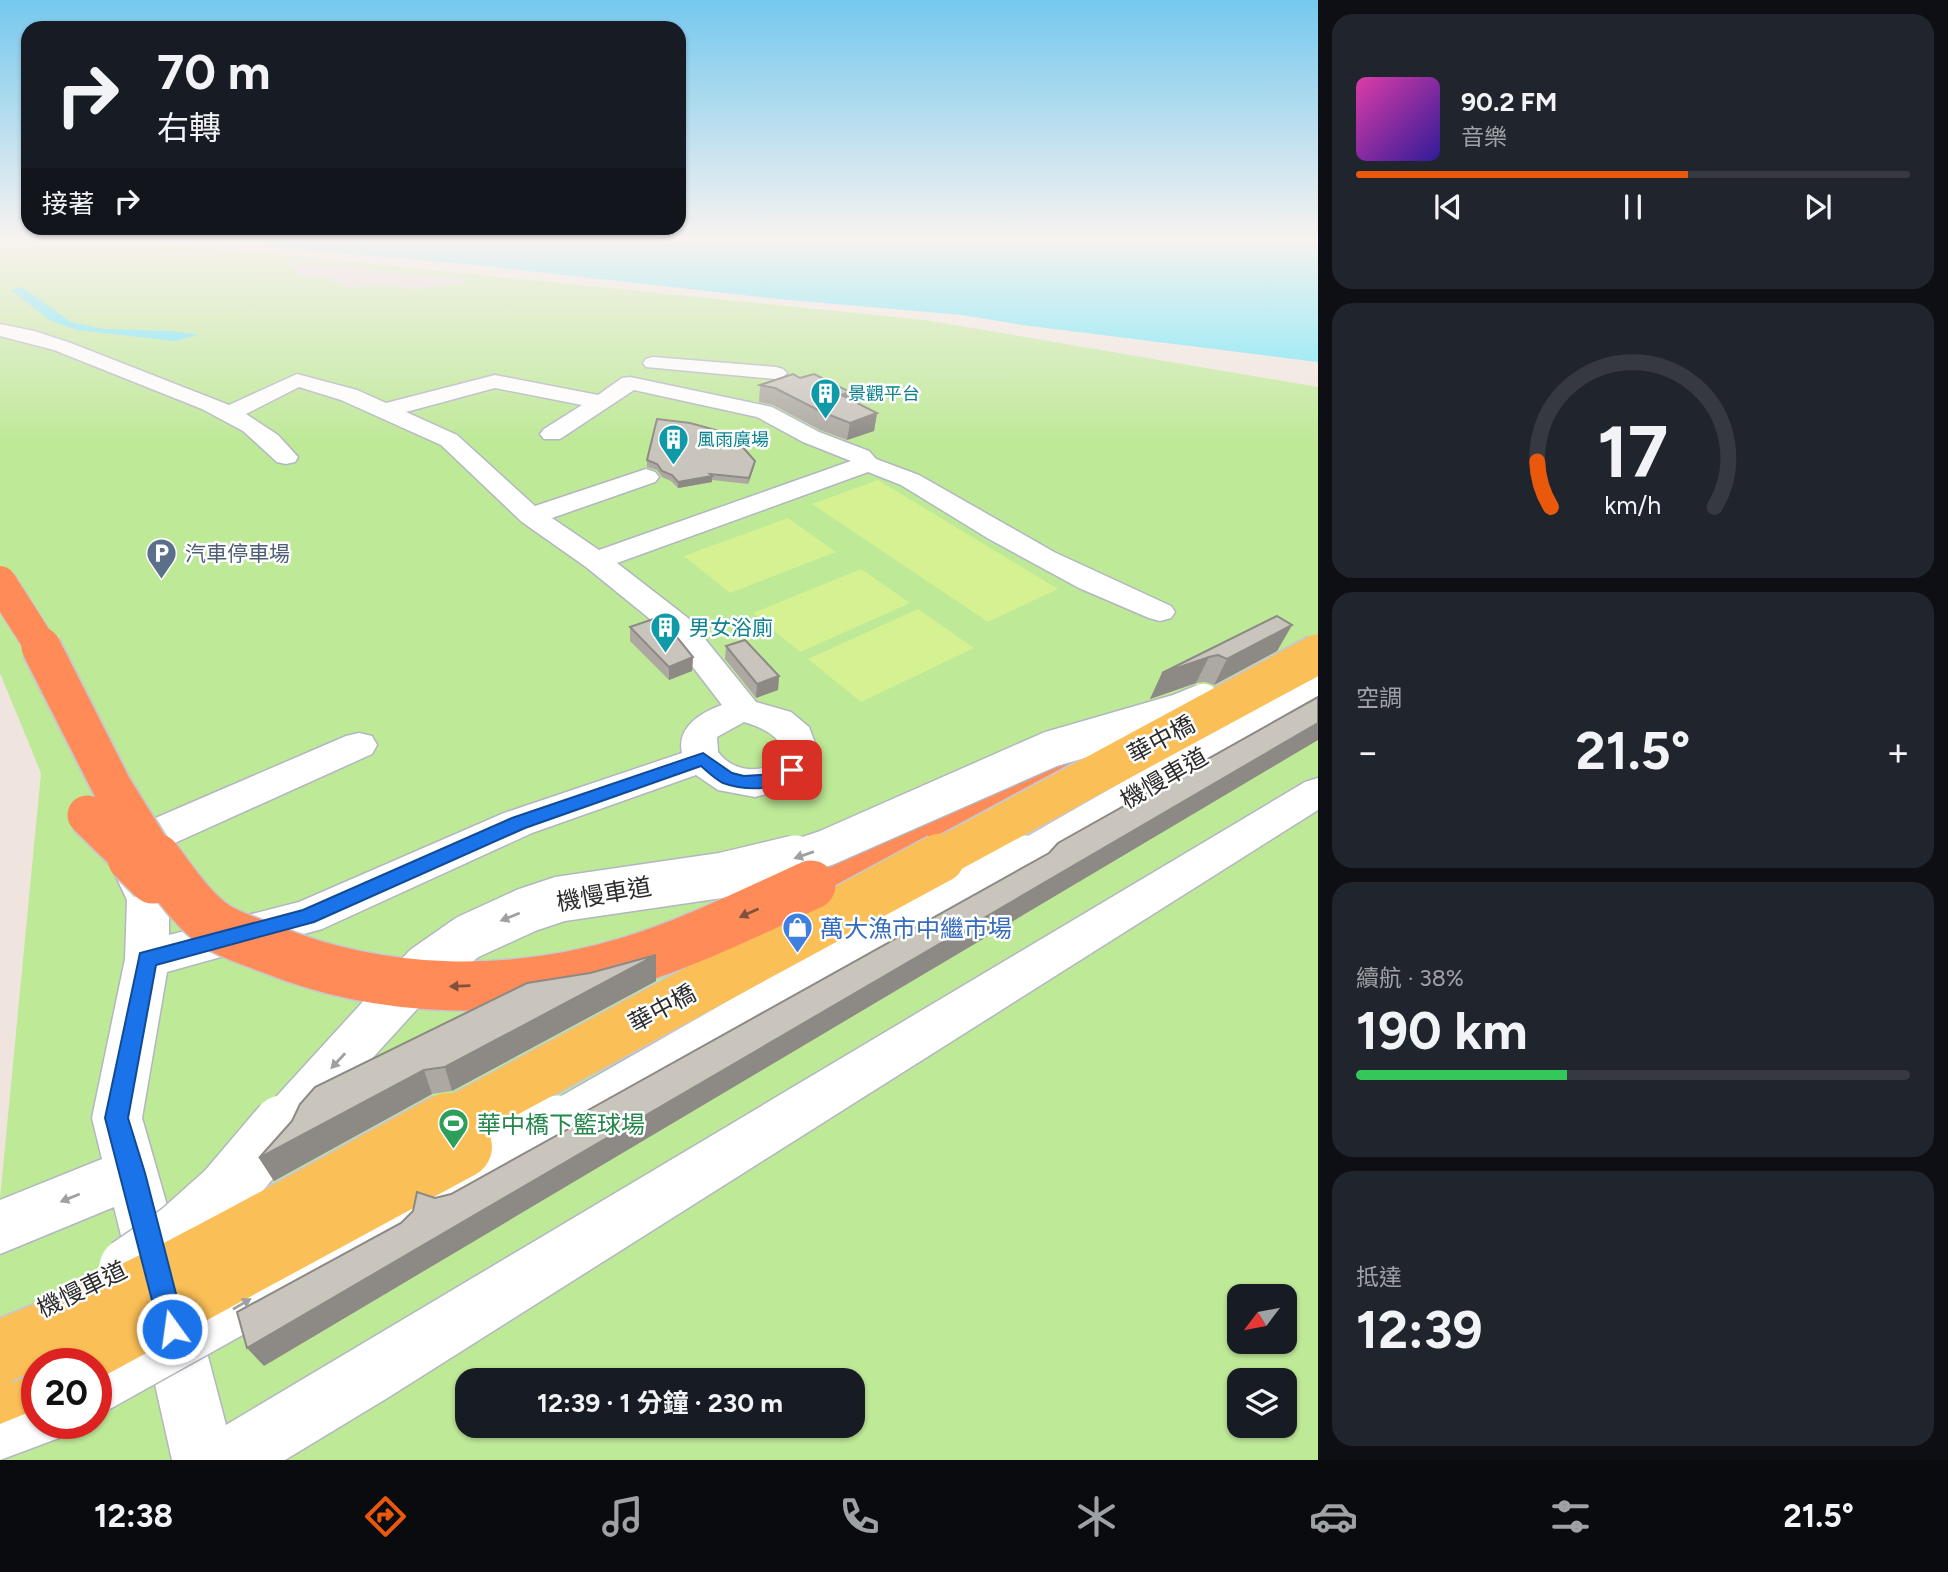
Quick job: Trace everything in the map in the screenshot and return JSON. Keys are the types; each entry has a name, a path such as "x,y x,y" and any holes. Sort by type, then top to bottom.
{"highway":[{"path":"0,582 38,638 122,805 153,855 213,924"},
{"path":"87,815 141,870 213,924 277,954 340,975 400,985 461,987 532,980 601,969 659,950 716,928 1050,769 1104,749 1182,727"}],"main road":[{"name":"華中橋","path":"0,1352 50,1332 190,1264 1318,654"},
{"name":"華中橋","path":"91,1348 1318,677"},
{"path":"0,1391 21,1382"}],"lane":[{"path":"0,330 85,355 188,394 229,414 273,443 286,457"},
{"path":"552,434 630,383 659,358 776,373"},
{"path":"229,414 297,380 349,395 449,440 531,516 596,561 677,625 744,710"},
{"path":"384,411 495,381 601,402"},
{"path":"630,383 764,412 811,437 860,456 867,464"},
{"path":"596,561 867,464 885,467 915,482 1027,550 1129,600 1160,612"},
{"path":"531,516 646,477"},
{"path":"0,589 148,901 147,959 117,1118 204,1460"},
{"name":"機慢車道","path":"0,1327 79,1295 179,1232 226,1190 298,1105 425,967 487,927 560,899 724,875 784,862 826,848 1051,750 1179,712 1318,641"},
{"name":"機慢車道","path":"112,1376 189,1335 1318,691"},
{"path":"744,710 775,718 788,725 797,736 801,747 799,760 792,770 778,779 744,782 726,778 703,759 699,748 700,737 706,727 716,718 744,710"},
{"path":"123,849 359,746"},
{"path":"147,959 307,917 518,823 703,759"},
{"path":"226,1460 392,1362 1318,792"},
{"path":"0,1227 133,1173"},
{"path":"0,1431 21,1422"}],"green space":[{"path":"0,307 798,307 925,320 1318,387 1318,1460 0,1460 0,1199 41,773 0,673"},
{"path":"878,480 1058,589 988,622 812,504"},
{"path":"788,518 836,552 730,593 684,556"},
{"path":"861,569 910,603 800,652 753,613"},
{"path":"918,609 974,648 861,702 808,659"}],"water":[{"path":"33,307 50,307 71,322 103,329 172,331 199,335 175,341 77,330 51,321"},
{"path":"872,307 1318,307 1318,362 1022,325 962,315"}],"building":[{"path":"793,374 800,378 814,374 850,392 841,395 877,413 850,423 775,388 760,385"},
{"path":"657,419 690,423 719,431 740,444 755,461 749,478 710,474 712,476 678,482 657,464 647,460"},
{"path":"1277,616 1292,625 1227,659 1218,655 1162,673"},
{"path":"659,617 693,657 669,667 630,627"},
{"path":"745,640 779,676 757,684 726,646"},
{"path":"1318,697 1318,723 247,1348 237,1312 401,1223 413,1211 417,1192 435,1198 451,1194 570,1128 583,1113 1049,853 1058,843"},
{"path":"656,955 445,1067 424,1070 259,1158 292,1121 300,1104 315,1087 527,983 590,973"}],"place":[{"name":"景觀平台","path":"825,421"},
{"name":"風雨廣場","path":"674,467"},
{"name":"汽車停車場","path":"162,580"},
{"name":"男女浴廁","path":"666,654"},
{"name":"萬大漁市中繼市場","path":"797,955"},
{"name":"華中橋下籃球場","path":"454,1151"}],"route":[{"path":"172,1329 117,1118 147,959 307,917 518,823 703,759 726,778 744,782 778,779 792,770"}]}
